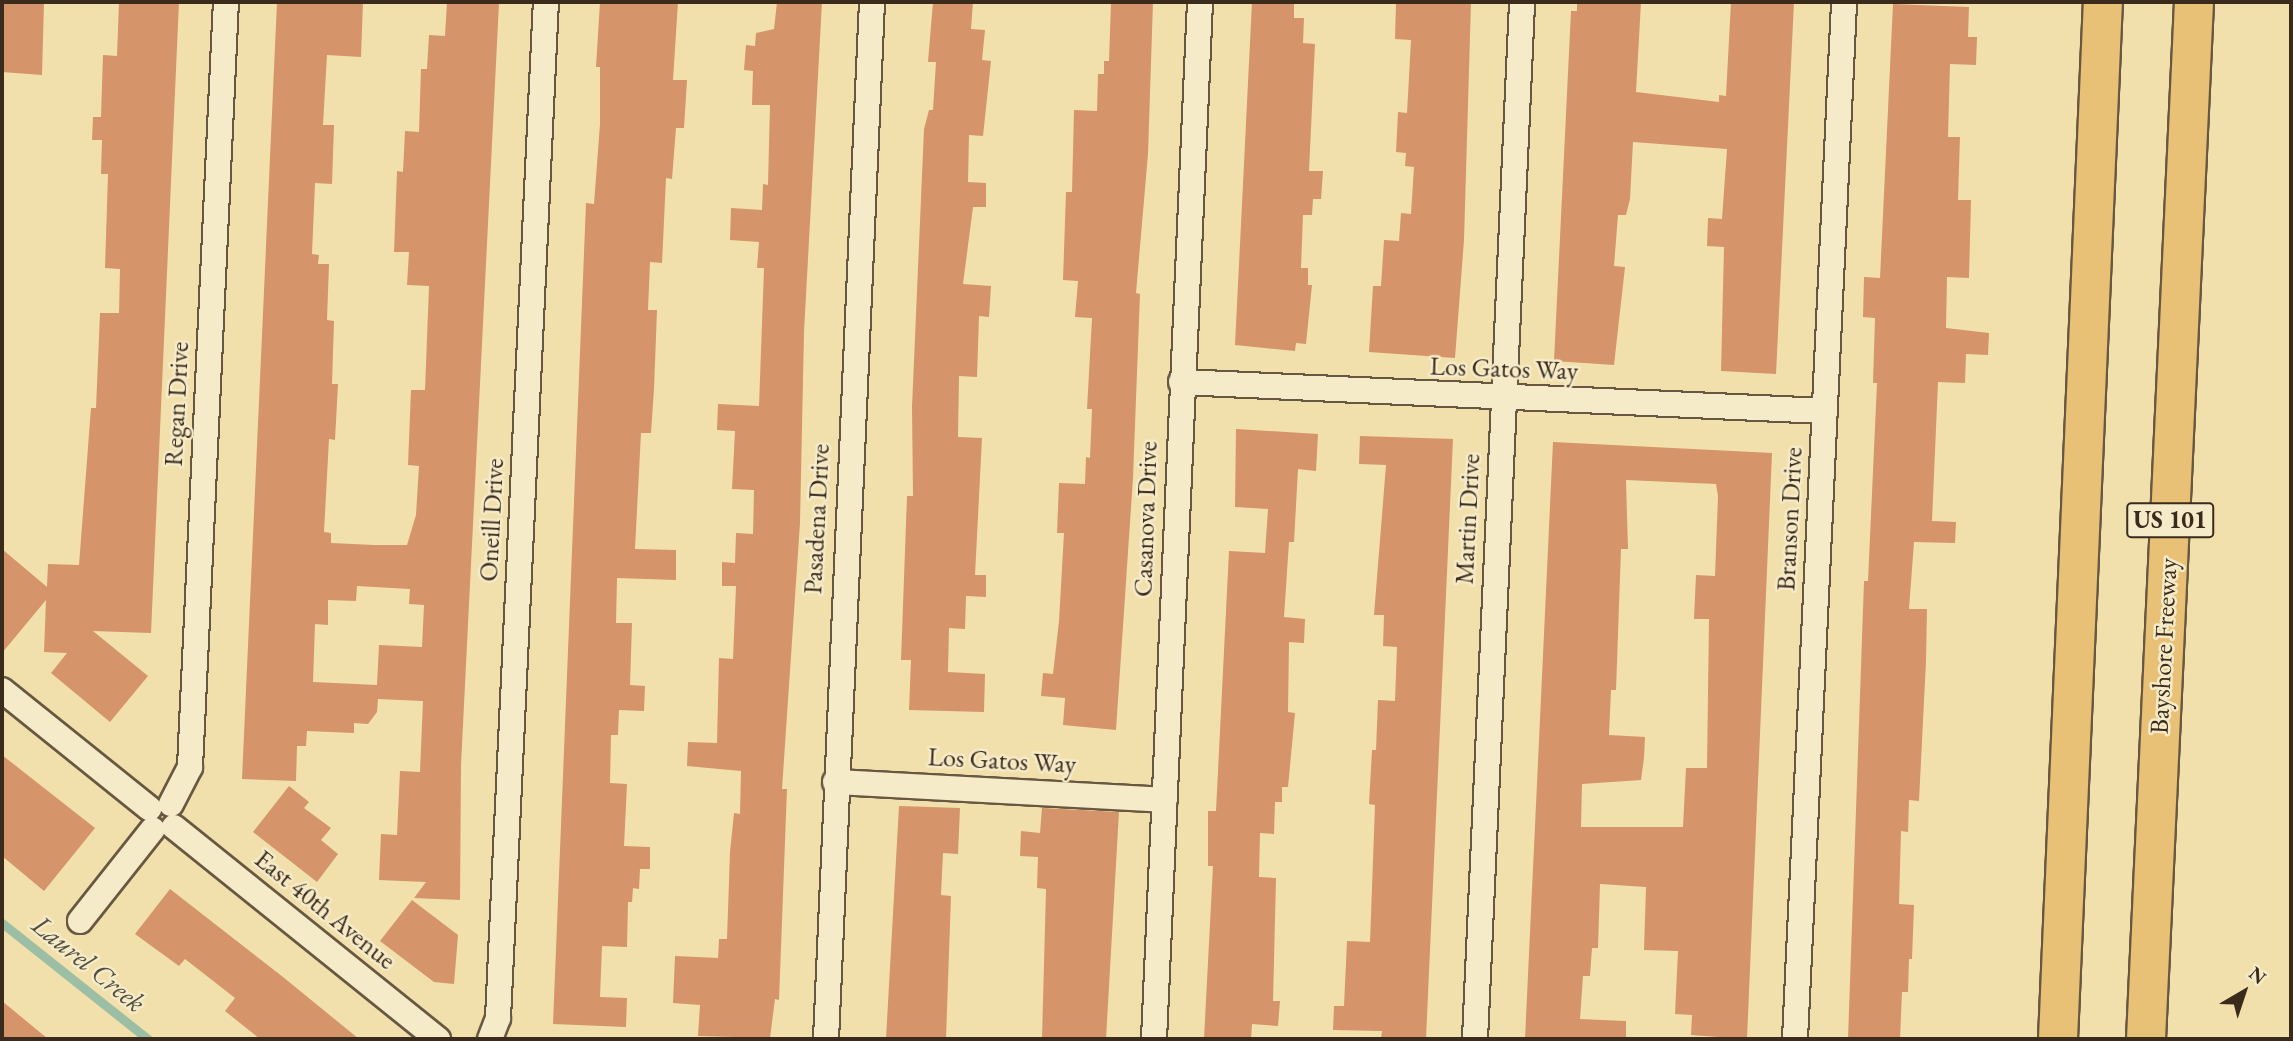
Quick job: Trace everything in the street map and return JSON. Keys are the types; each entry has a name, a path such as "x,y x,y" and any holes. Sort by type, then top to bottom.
{"highway":[{"path":"2058,1039 2103,2"},
{"name":"Bayshore Freeway","path":"2146,1039 2194,2"}],"street":[{"name":"Regan Drive","path":"80,921 162,817 190,767 226,2"},
{"name":"Oneill Drive","path":"490,1039 498,1018 546,2"},
{"name":"Pasadena Drive","path":"826,1039 835,782 872,2"},
{"name":"Casanova Drive","path":"1154,1039 1166,800 1181,382 1200,2"},
{"name":"Martin Drive","path":"1475,1039 1522,2"},
{"name":"Branson Drive","path":"1795,1039 1844,2"},
{"name":"Los Gatos Way","path":"1181,382 1825,411"},
{"name":"East 40th Avenue","path":"2,690 438,1039"},
{"name":"Los Gatos Way","path":"835,782 1166,800"}],"building":[{"path":"2,2 44,2 42,75 2,72"},
{"path":"119,2 179,2 151,633 93,631 148,676 110,722 51,673 67,653 44,652 46,600 2,653 2,549 47,587 48,564 79,565 91,408 96,408 100,313 119,313 120,269 105,268 108,174 101,174 102,140 92,140 93,117 101,117 103,55 117,56"},
{"path":"277,2 363,2 361,57 327,55 323,125 334,125 332,184 315,183 312,254 319,255 318,264 329,264 327,320 334,321 332,384 338,384 335,440 329,439 324,532 331,533 331,543 374,545 407,545 416,515 419,466 408,465 411,390 425,390 429,286 407,285 409,252 394,252 397,171 403,172 405,131 419,132 421,69 427,69 429,35 445,36 447,2 499,3 461,765 460,900 414,898 426,882 379,880 381,834 397,835 400,771 420,772 423,701 378,699 377,712 368,724 354,723 354,733 307,731 306,746 297,746 296,781 242,779","holes":["357,586 410,589 409,604 424,605 422,647 379,645 377,685 313,682 315,624 328,625 328,600 356,601"]},
{"path":"600,2 678,2 673,80 687,80 684,128 676,128 672,179 666,178 662,263 650,262 648,310 657,310 654,389 651,433 641,433 635,549 676,550 676,580 617,578 616,623 632,623 630,685 645,686 644,711 619,710 618,735 611,735 610,783 627,784 624,846 650,847 650,869 640,869 639,889 633,888 632,902 628,902 627,947 602,946 600,997 627,998 626,1027 553,1024 586,203 594,204 600,124 600,67 596,67"},
{"path":"777,2 822,2 804,332 800,523 782,789 787,789 779,1000 775,999 770,1038 698,1036 700,1005 673,1003 675,956 718,958 719,939 727,939 730,852 734,813 740,814 741,771 687,766 688,742 717,743 719,658 733,659 736,586 722,586 722,562 735,563 736,533 753,534 754,490 732,489 735,431 717,430 718,404 759,406 764,268 757,268 759,242 730,240 731,208 762,210 763,184 768,185 770,105 752,105 753,71 744,70 746,45 755,46 756,33 774,29"},
{"path":"933,2 973,2 971,29 985,30 982,60 991,61 983,136 969,135 968,182 986,183 986,207 973,207 963,284 991,286 989,317 979,316 977,377 959,376 958,437 982,438 975,575 986,575 986,597 966,596 965,629 949,628 948,672 985,674 984,712 909,710 911,660 901,660 907,496 913,496 912,407 924,129 929,110 933,110 936,62 928,62"},
{"path":"1111,2 1153,2 1148,154 1136,293 1140,294 1133,478 1116,730 1063,725 1065,698 1041,696 1043,673 1053,674 1059,621 1064,533 1057,533 1059,483 1085,484 1086,457 1090,458 1092,409 1087,409 1092,318 1075,317 1078,281 1063,280 1066,192 1072,192 1074,110 1097,111 1098,74 1104,74 1104,61 1109,61"},
{"path":"1252,2 1294,2 1294,18 1304,18 1303,43 1315,44 1309,171 1323,171 1321,199 1313,199 1312,215 1303,215 1301,268 1308,268 1308,285 1312,285 1306,344 1296,343 1295,351 1235,345"},
{"path":"1396,2 1471,2 1464,240 1455,358 1369,352 1373,286 1381,286 1384,240 1399,241 1401,213 1411,214 1414,167 1405,166 1406,153 1396,152 1398,112 1407,113 1411,40 1395,39"},
{"path":"1577,2 1641,2 1636,92 1719,102 1719,95 1726,96 1731,2 1794,2 1776,374 1721,371 1724,247 1707,246 1708,218 1722,219 1727,149 1633,142 1630,199 1626,215 1618,215 1614,266 1625,267 1614,365 1554,361 1571,11 1577,11"},
{"path":"1893,4 1969,7 1968,37 1977,37 1976,65 1950,64 1948,137 1960,137 1958,200 1971,200 1969,278 1947,277 1946,328 1989,333 1988,355 1966,354 1965,383 1938,382 1932,521 1956,522 1955,543 1914,542 1909,609 1927,609 1926,661 1919,801 1909,800 1908,832 1901,831 1899,904 1914,905 1912,959 1909,959 1908,992 1902,992 1900,1039 1848,1039 1864,581 1868,581 1877,383 1873,383 1875,318 1863,317 1864,277 1880,278"},
{"path":"1236,429 1318,434 1316,471 1298,469 1294,542 1289,542 1284,617 1305,619 1304,643 1289,642 1288,712 1295,713 1288,787 1282,787 1282,802 1275,802 1274,834 1260,833 1259,877 1276,878 1273,1001 1280,1001 1278,1026 1252,1024 1251,1039 1204,1039 1213,866 1208,866 1208,811 1216,811 1229,551 1265,553 1268,509 1235,507"},
{"path":"1360,436 1453,439 1426,1039 1381,1039 1382,1031 1333,1030 1334,1006 1344,1006 1347,941 1370,942 1375,805 1369,804 1372,750 1376,750 1378,700 1395,701 1397,647 1383,646 1384,615 1374,615 1386,465 1359,464"},
{"path":"1553,442 1772,453 1747,1039 1691,1035 1692,1015 1675,1014 1678,951 1644,950 1646,887 1600,884 1598,948 1592,948 1590,976 1583,976 1580,1019 1626,1021 1626,1039 1525,1039","holes":["1626,480 1716,484 1718,496 1715,576 1696,575 1694,619 1709,619 1707,768 1686,768 1683,827 1581,827 1582,784 1641,780 1644,758 1645,737 1609,735 1611,690 1616,690 1621,549 1628,549"]},
{"path":"2,755 95,828 44,891 2,856"},
{"path":"289,786 309,802 304,808 331,828 321,840 338,854 317,882 253,832"},
{"path":"899,806 960,808 958,854 943,853 941,895 951,896 946,1039 886,1039"},
{"path":"1042,808 1119,812 1106,1039 1042,1039 1046,889 1037,888 1038,857 1020,856 1021,831 1040,833"},
{"path":"170,889 359,1039 260,1039 225,1011 235,998 185,959 179,966 135,934"},
{"path":"412,900 458,935 454,984 434,982 380,941"},
{"path":"2,1001 48,1039 2,1039"}],"waterway":[{"name":"Laurel Creek","path":"2,923 148,1039"}]}
